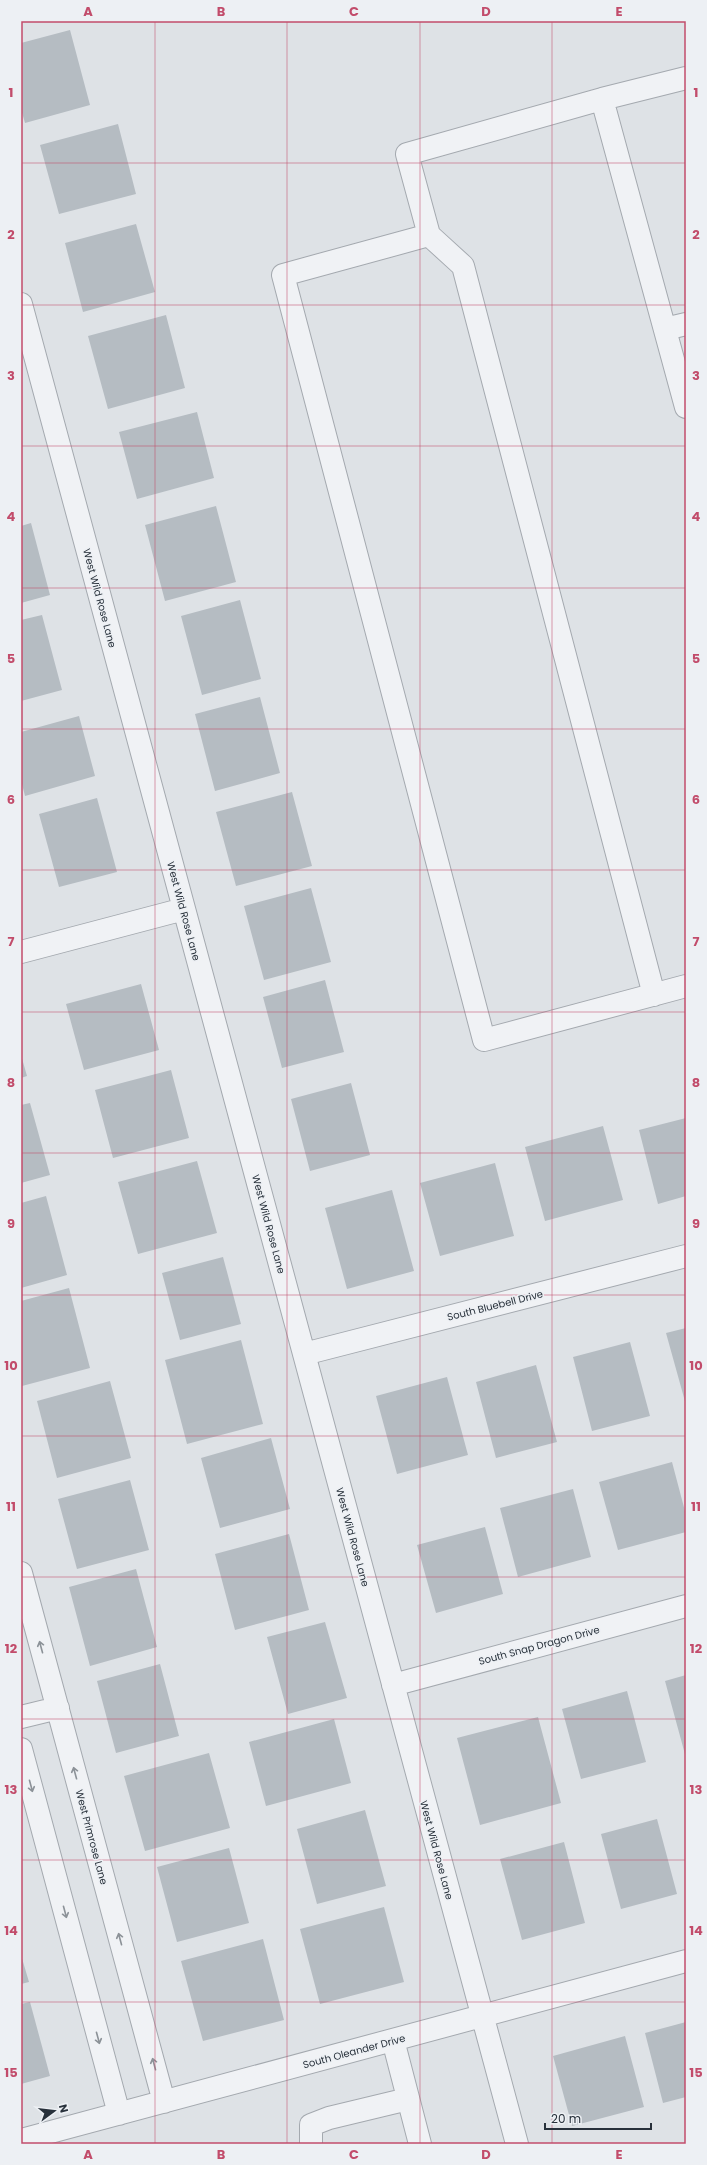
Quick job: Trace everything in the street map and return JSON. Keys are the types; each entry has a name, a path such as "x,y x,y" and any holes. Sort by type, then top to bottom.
{"street":[{"path":"654,995 463,266 429,235 408,154 602,99 686,78"},
{"path":"602,99 686,407"},
{"path":"429,235 283,275 484,1040 686,986"},
{"name":"West Wild Rose Lane","path":"21,304 517,2144"},
{"path":"665,329 686,324"},
{"path":"21,952 184,909"},
{"name":"South Bluebell Drive","path":"304,1354 686,1256"},
{"name":"West Primrose Lane","path":"21,1573 164,2102"},
{"name":"South Snap Dragon Drive","path":"393,1685 686,1606"},
{"path":"21,1717 58,1708"},
{"path":"21,1749 119,2114"},
{"name":"South Oleander Drive","path":"21,2140 686,1961"},
{"path":"393,2040 420,2144"},
{"path":"311,2144 312,2125 329,2118 408,2099"}],"building":[{"path":"70,30 90,105 25,123 21,109 21,43"},
{"path":"118,124 136,194 59,214 40,145"},
{"path":"136,224 155,292 83,312 65,243"},
{"path":"166,315 185,388 108,409 88,336"},
{"path":"197,412 214,478 137,499 119,432"},
{"path":"216,506 236,582 165,601 145,525"},
{"path":"31,523 50,595 21,603 21,526"},
{"path":"240,600 261,679 202,695 181,616"},
{"path":"42,615 62,690 21,701 21,620"},
{"path":"260,697 280,773 215,791 195,714"},
{"path":"79,716 95,776 25,796 21,780 21,732"},
{"path":"292,792 312,866 236,886 216,812"},
{"path":"97,798 117,872 59,887 39,814"},
{"path":"311,888 331,962 264,980 244,906"},
{"path":"325,980 344,1052 282,1068 263,997"},
{"path":"141,984 159,1050 84,1070 66,1004"},
{"path":"21,1055 27,1076 21,1078"},
{"path":"171,1070 189,1138 113,1158 95,1090"},
{"path":"351,1083 370,1155 310,1171 291,1099"},
{"path":"30,1103 50,1175 21,1183 21,1105"},
{"path":"686,1118 686,1196 658,1204 639,1130"},
{"path":"603,1126 623,1200 545,1221 525,1147"},
{"path":"197,1161 217,1233 138,1254 118,1182"},
{"path":"495,1163 514,1236 440,1256 420,1183"},
{"path":"392,1190 414,1271 347,1289 325,1208"},
{"path":"46,1196 67,1275 21,1288 21,1203"},
{"path":"223,1257 241,1324 180,1340 162,1273"},
{"path":"69,1288 90,1368 22,1386 21,1301"},
{"path":"686,1328 686,1405 666,1333"},
{"path":"241,1340 263,1424 187,1444 165,1360"},
{"path":"630,1342 650,1416 592,1431 573,1357"},
{"path":"536,1365 557,1442 496,1458 476,1382"},
{"path":"447,1377 468,1455 397,1474 376,1396"},
{"path":"110,1381 131,1458 57,1478 37,1401"},
{"path":"271,1438 290,1509 220,1528 201,1458"},
{"path":"672,1462 686,1515 686,1532 618,1550 599,1482"},
{"path":"130,1480 149,1550 77,1569 58,1499"},
{"path":"573,1489 591,1557 518,1577 500,1508"},
{"path":"485,1527 503,1594 436,1613 417,1545"},
{"path":"289,1534 309,1610 235,1630 215,1554"},
{"path":"136,1569 157,1647 90,1666 69,1587"},
{"path":"325,1622 347,1698 288,1714 267,1637"},
{"path":"160,1664 179,1736 116,1753 97,1681"},
{"path":"686,1675 686,1758 665,1681"},
{"path":"627,1691 646,1762 581,1779 562,1709"},
{"path":"538,1717 561,1803 480,1825 457,1738"},
{"path":"334,1719 351,1783 266,1806 249,1742"},
{"path":"209,1753 230,1828 145,1851 124,1776"},
{"path":"365,1810 386,1886 317,1904 297,1829"},
{"path":"657,1819 677,1894 621,1909 601,1834"},
{"path":"564,1842 585,1923 522,1940 500,1859"},
{"path":"229,1848 249,1923 177,1942 157,1867"},
{"path":"384,1907 404,1982 320,2004 300,1929"},
{"path":"263,1939 284,2020 203,2041 181,1961"},
{"path":"21,1955 29,1982 21,1984"},
{"path":"30,2002 50,2076 21,2084 21,2004"},
{"path":"686,2022 686,2097 663,2103 645,2033"},
{"path":"625,2036 644,2107 572,2126 553,2056"}]}
